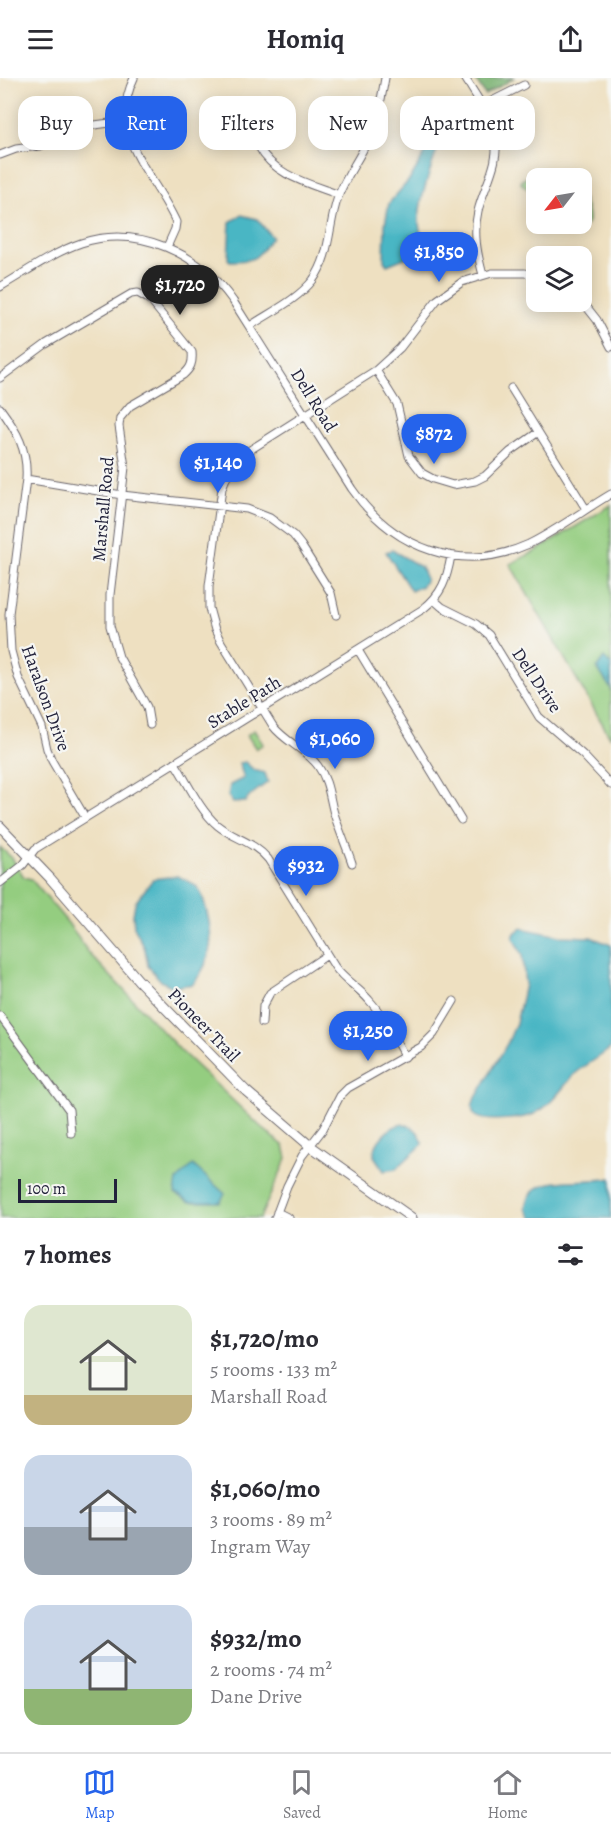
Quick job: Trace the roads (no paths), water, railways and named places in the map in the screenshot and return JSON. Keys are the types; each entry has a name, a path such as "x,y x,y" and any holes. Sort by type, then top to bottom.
{"main road":[{"name":"Pioneer Trail","path":"0,826 30,856 147,990 246,1091 309,1145 412,1218"}],"street":[{"path":"127,96 134,78"},
{"path":"250,326 292,299 314,279 326,253 331,221 339,195 375,125 385,78"},
{"path":"465,78 476,96"},
{"path":"502,96 524,85"},
{"path":"0,155 16,149 40,146 87,126 105,124"},
{"path":"134,150 176,222 167,247"},
{"path":"261,150 273,165 294,177 339,195"},
{"path":"483,274 475,228 496,150"},
{"name":"Dell Road","path":"0,287 50,257 83,242 116,238 151,242 167,247 196,262 209,272 227,292 352,489 372,516 386,528 419,547 451,556 483,556 513,550 542,536 611,494"},
{"path":"352,863 324,777 311,758 278,733 221,642 211,618 208,597 219,506 226,477 239,457 376,370 400,348 437,300 462,282 483,274 509,272 526,274"},
{"name":"Marshall Road","path":"0,378 29,354 125,296 138,293 150,300 192,352 193,361 189,369 183,375 130,406 120,418 119,426 125,467 110,595 110,626 118,657 147,707 150,725"},
{"path":"591,312 611,347"},
{"path":"376,370 398,404 409,456 422,473 443,483 465,484 485,476 510,452 537,433"},
{"path":"511,388 586,509"},
{"name":"Haralson Drive","path":"0,408 22,442 26,463 9,614 11,651 21,683 39,718 52,761 85,817"},
{"path":"26,479 122,495 257,512 270,518 293,535 331,593 336,615"},
{"name":"Stable Path","path":"0,883 18,870 35,849 423,609 434,600 444,585 451,556"},
{"name":"Dell Drive","path":"434,600 442,607 476,624 489,635 539,717 583,755 611,785"},
{"path":"358,650 461,820"},
{"path":"175,763 213,820 228,832 255,846 268,859 340,974 375,1008 405,1057"},
{"path":"262,1023 263,1006 270,993 327,955"},
{"path":"289,1218 276,1215 287,1186 309,1145 323,1129 333,1107 348,1088 405,1057 428,1041 454,1001"},
{"path":"0,1016 69,1110 71,1133"}],"water":[{"path":"427,150 437,150 421,205 419,218 423,237 421,250 413,247 407,257 387,265 384,261 385,224 389,203 410,179"},
{"path":"241,215 257,219 272,237 256,257 230,261 228,259 230,222"},
{"path":"392,550 421,567 426,579 422,586 411,591 386,552"},
{"path":"604,658 611,665 611,689 597,668"},
{"path":"245,762 254,770 265,773 268,782 245,802 233,803 228,796 230,785 244,778 239,763"},
{"path":"177,876 198,888 208,916 211,937 208,956 200,975 193,984 173,987 161,981 148,966 145,949 134,927 133,915 135,903 153,879"},
{"path":"521,928 559,936 591,937 611,945 611,1048 576,1073 553,1100 536,1113 506,1119 481,1118 474,1113 473,1103 508,1042 516,1023 525,984 522,955 513,938"},
{"path":"402,1124 416,1130 423,1144 396,1169 384,1171 374,1156 375,1150 379,1140 387,1131"},
{"path":"193,1165 225,1194 220,1202 190,1202 175,1193 177,1180"},
{"path":"611,1178 611,1218 532,1218 526,1208 530,1196 537,1188 548,1184 560,1181"}]}
